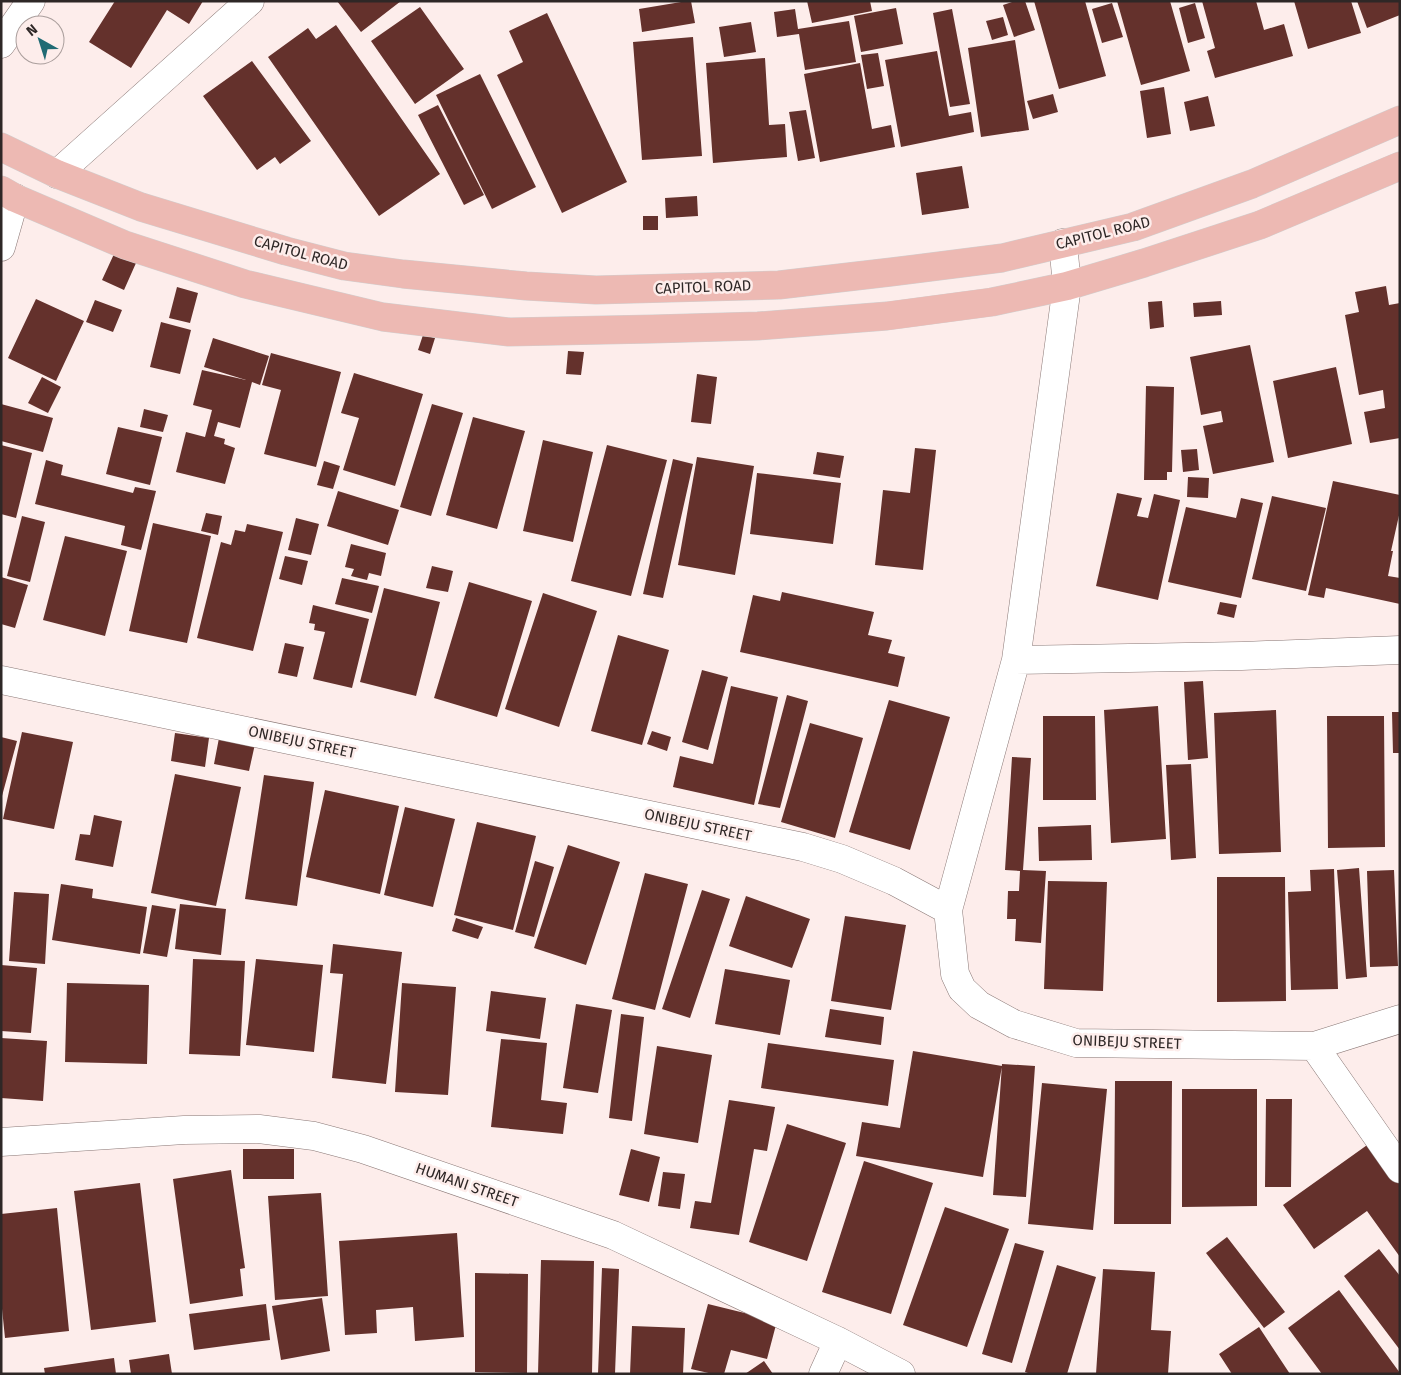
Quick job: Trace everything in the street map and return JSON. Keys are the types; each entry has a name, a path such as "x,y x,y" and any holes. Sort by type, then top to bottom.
{"main road":[{"name":"CAPITOL ROAD","path":"1,147 57,174 142,207 286,251 344,266 403,274 526,286 596,290 779,285 1002,258 1133,228 1242,188 1400,120"},
{"path":"8,194 125,246 245,284 383,316 509,332 758,326 887,316 992,302 1067,286 1260,225 1400,166"}],"street":[{"path":"1,44 31,1"},
{"path":"57,174 250,1"},
{"path":"1,247 8,194"},
{"path":"948,910 1016,660 1067,286 1063,243"},
{"path":"1016,660 1400,650"},
{"name":"ONIBEJU STREET","path":"1,680 803,847 842,859 894,881 948,910 955,974 962,989 979,1005 1014,1024 1076,1043 1314,1046 1400,1019"},
{"path":"1314,1046 1400,1169"},
{"name":"HUMANI STREET","path":"1,1142 193,1130 259,1129 314,1136 363,1149 613,1235 838,1340 901,1374"},
{"path":"823,1374 838,1340"}],"building":[{"path":"115,1 203,1 189,24 167,10 131,68 89,42"},
{"path":"337,1 401,1 361,32"},
{"path":"691,1 695,23 642,32 639,9"},
{"path":"807,1 870,1 872,11 812,23"},
{"path":"1015,1 1025,1 1035,30 1014,37 1003,5"},
{"path":"1034,1 1085,1 1106,76 1059,89"},
{"path":"1117,1 1170,1 1190,71 1141,85"},
{"path":"1202,1 1256,1 1264,30 1284,24 1293,56 1215,78 1207,51 1215,48"},
{"path":"1294,1 1351,1 1361,33 1308,49"},
{"path":"1357,1 1400,1 1400,15 1367,28"},
{"path":"1112,3 1123,37 1102,43 1092,9"},
{"path":"1195,3 1205,38 1188,43 1179,8"},
{"path":"420,7 464,69 415,104 371,41"},
{"path":"896,8 903,44 861,52 854,16"},
{"path":"795,9 798,29 849,21 856,62 805,70 799,34 777,37 774,12"},
{"path":"952,9 970,104 950,107 933,13"},
{"path":"547,13 627,182 562,213 497,75 523,62 509,31"},
{"path":"1003,17 1008,35 992,40 986,21"},
{"path":"751,22 756,52 724,57 719,27"},
{"path":"336,25 440,174 379,216 268,57 308,28 316,39"},
{"path":"693,37 702,156 642,160 633,42"},
{"path":"1015,40 1029,130 981,137 968,48"},
{"path":"937,51 949,116 971,112 974,132 901,147 885,60"},
{"path":"878,53 884,86 867,89 861,55"},
{"path":"765,58 769,125 785,124 787,157 713,163 706,63"},
{"path":"252,61 311,141 280,164 275,157 257,170 203,96"},
{"path":"860,63 872,129 891,125 895,147 820,162 804,74"},
{"path":"480,74 536,187 492,209 436,95"},
{"path":"1164,87 1171,134 1147,138 1140,91"},
{"path":"1053,94 1058,112 1033,119 1027,101"},
{"path":"1208,96 1215,126 1190,131 1184,102"},
{"path":"438,105 484,195 464,205 418,115"},
{"path":"806,110 815,158 798,161 789,112"},
{"path":"962,166 969,208 922,215 916,173"},
{"path":"697,196 698,216 666,218 665,198"},
{"path":"643,216 658,216 658,230 643,230"},
{"path":"114,254 136,263 124,290 102,280"},
{"path":"1386,286 1389,305 1400,303 1400,438 1370,443 1364,412 1385,408 1383,390 1359,395 1345,315 1359,312 1355,292"},
{"path":"177,287 198,293 190,323 169,318"},
{"path":"36,299 84,321 56,381 8,358"},
{"path":"95,300 122,310 113,332 86,322"},
{"path":"1162,301 1164,327 1150,329 1148,302"},
{"path":"1221,301 1222,315 1194,317 1193,303"},
{"path":"161,322 191,330 180,374 150,367"},
{"path":"423,335 435,338 430,354 418,350"},
{"path":"213,338 269,356 260,385 252,382 240,428 218,422 214,436 225,439 224,444 235,448 225,484 176,472 186,432 205,437 212,410 193,405 202,370 246,380 204,367"},
{"path":"1250,345 1274,462 1213,474 1203,426 1223,422 1221,411 1201,415 1190,357"},
{"path":"568,351 584,352 581,375 566,374"},
{"path":"271,353 341,372 316,467 264,454 281,390 262,385"},
{"path":"1336,367 1352,444 1288,458 1273,381"},
{"path":"354,373 423,394 395,486 343,470 359,418 341,413"},
{"path":"697,374 717,377 711,424 691,422"},
{"path":"42,377 61,387 48,413 28,403"},
{"path":"1146,386 1174,387 1172,472 1167,472 1167,480 1144,480"},
{"path":"1,404 53,418 43,452 1,441"},
{"path":"432,404 463,413 431,516 400,507"},
{"path":"144,409 168,415 163,432 140,427"},
{"path":"473,417 525,431 497,529 446,515"},
{"path":"118,427 162,437 150,485 106,474"},
{"path":"543,440 593,452 573,542 523,531"},
{"path":"1,445 32,453 16,518 1,514"},
{"path":"607,445 667,460 631,596 571,581"},
{"path":"915,448 936,450 923,570 875,565 883,490 910,493"},
{"path":"1197,449 1199,470 1183,472 1181,450"},
{"path":"817,452 844,456 840,478 813,474"},
{"path":"697,457 754,466 735,575 678,565"},
{"path":"673,459 693,464 663,598 643,594"},
{"path":"46,460 63,465 61,475 133,493 135,487 156,491 141,550 121,545 125,526 35,504"},
{"path":"324,461 340,466 333,489 317,485"},
{"path":"757,473 841,483 833,544 750,534"},
{"path":"1188,477 1209,478 1208,498 1187,497"},
{"path":"1333,481 1400,495 1400,511 1391,551 1393,551 1388,576 1400,578 1400,604 1326,588 1324,598 1308,595"},
{"path":"338,491 399,510 388,545 327,526"},
{"path":"1117,493 1142,498 1137,516 1148,518 1154,494 1180,500 1158,600 1096,586"},
{"path":"1272,496 1326,508 1306,591 1252,579"},
{"path":"1241,498 1263,503 1241,598 1168,582 1186,507 1236,518"},
{"path":"206,513 222,516 218,535 201,531"},
{"path":"22,516 45,522 30,582 7,576"},
{"path":"296,518 319,524 311,555 288,550"},
{"path":"153,523 211,536 187,643 129,631"},
{"path":"247,524 283,532 253,651 197,638 221,542 231,545 235,530 245,532"},
{"path":"65,536 127,551 105,636 43,620"},
{"path":"351,544 386,553 381,576 369,573 367,580 351,576 354,569 345,567"},
{"path":"285,556 308,561 302,585 279,579"},
{"path":"432,566 453,571 448,592 426,588"},
{"path":"1,577 28,585 15,628 1,624"},
{"path":"342,578 379,586 372,613 335,604"},
{"path":"469,582 532,601 497,717 434,698"},
{"path":"384,588 440,602 416,696 360,682"},
{"path":"782,592 874,612 868,635 892,640 888,653 905,657 898,687 740,652 753,595 780,601"},
{"path":"543,593 597,611 559,727 505,709"},
{"path":"1220,602 1237,605 1234,618 1217,614"},
{"path":"313,605 369,619 352,688 313,679 325,632 314,630 315,624 309,623"},
{"path":"618,635 669,650 642,745 591,731"},
{"path":"285,643 304,647 297,677 278,673"},
{"path":"702,670 728,677 708,750 682,742"},
{"path":"1203,681 1208,758 1188,760 1184,682"},
{"path":"731,686 778,697 754,805 673,787 680,756 713,764"},
{"path":"787,695 808,701 780,808 758,804"},
{"path":"889,700 950,717 910,850 849,832"},
{"path":"1158,706 1166,839 1111,843 1104,710"},
{"path":"1276,710 1281,852 1219,854 1214,713"},
{"path":"1392,712 1400,712 1400,753 1393,753"},
{"path":"1043,716 1095,716 1096,800 1043,800"},
{"path":"1327,716 1384,716 1385,847 1328,848"},
{"path":"810,723 863,738 835,838 781,822"},
{"path":"652,731 671,737 667,751 647,744"},
{"path":"22,732 73,742 54,829 3,819"},
{"path":"175,733 209,738 205,767 171,761"},
{"path":"1,737 17,741 2,796 1,796"},
{"path":"219,738 255,744 249,771 214,764"},
{"path":"1012,757 1031,758 1023,870 1046,871 1041,943 1015,941 1016,919 1007,919 1008,891 1019,891 1020,871 1005,870"},
{"path":"1191,764 1196,858 1171,860 1166,765"},
{"path":"175,774 241,787 216,906 151,893"},
{"path":"264,775 314,782 297,906 245,899"},
{"path":"325,790 399,806 380,894 306,877"},
{"path":"405,807 455,819 433,907 384,895"},
{"path":"94,815 122,821 113,867 75,860 80,834 90,835"},
{"path":"477,822 536,836 513,930 454,915"},
{"path":"1091,825 1092,860 1039,861 1038,827"},
{"path":"568,845 620,862 586,965 534,948"},
{"path":"535,861 554,867 534,937 515,932"},
{"path":"1359,868 1367,977 1346,979 1337,870"},
{"path":"1334,869 1338,989 1291,990 1288,892 1311,891 1310,870"},
{"path":"1394,870 1398,966 1370,967 1367,871"},
{"path":"645,873 688,884 655,1010 612,999"},
{"path":"1217,877 1285,877 1286,1001 1217,1002"},
{"path":"1048,881 1107,882 1103,991 1044,989"},
{"path":"61,884 93,889 92,898 147,907 140,954 52,940"},
{"path":"702,890 730,899 690,1018 662,1009"},
{"path":"14,892 49,894 45,964 9,961"},
{"path":"746,896 810,919 792,968 729,946"},
{"path":"180,904 226,909 221,955 175,949"},
{"path":"152,905 176,909 167,957 143,953"},
{"path":"845,916 906,925 891,1010 831,1001"},
{"path":"456,918 483,927 478,939 452,931"},
{"path":"333,944 402,952 386,1084 332,1078 343,974 330,973"},
{"path":"193,959 245,961 240,1056 189,1054"},
{"path":"256,959 323,965 314,1052 246,1045"},
{"path":"1,965 37,968 31,1033 1,1031"},
{"path":"725,969 790,980 780,1035 715,1024"},
{"path":"67,983 149,985 147,1064 65,1062"},
{"path":"402,983 456,987 448,1095 395,1092"},
{"path":"491,991 546,998 540,1039 486,1031"},
{"path":"576,1004 612,1010 598,1093 563,1088"},
{"path":"830,1009 884,1017 881,1045 825,1037"},
{"path":"621,1014 644,1017 632,1121 609,1118"},
{"path":"1,1038 47,1041 43,1101 1,1098"},
{"path":"501,1039 547,1043 541,1100 567,1103 563,1134 491,1127"},
{"path":"768,1043 894,1060 888,1106 761,1088"},
{"path":"657,1046 712,1055 698,1143 644,1134"},
{"path":"913,1051 1002,1066 983,1177 856,1156 862,1122 900,1128"},
{"path":"1002,1064 1035,1066 1026,1197 993,1195"},
{"path":"1115,1081 1172,1081 1171,1224 1114,1224"},
{"path":"1042,1083 1107,1089 1093,1230 1028,1224"},
{"path":"1182,1089 1257,1089 1257,1206 1182,1207"},
{"path":"1266,1099 1292,1099 1291,1187 1265,1187"},
{"path":"729,1100 775,1107 767,1151 754,1149 739,1235 690,1228 695,1201 711,1203"},
{"path":"787,1124 846,1143 807,1261 749,1242"},
{"path":"1370,1143 1400,1184 1400,1257 1367,1211 1314,1249 1283,1205"},
{"path":"243,1149 294,1149 294,1179 243,1179"},
{"path":"631,1149 660,1157 649,1202 619,1195"},
{"path":"864,1161 933,1183 891,1314 822,1292"},
{"path":"231,1170 245,1268 240,1269 243,1296 190,1304 173,1179"},
{"path":"663,1172 685,1174 680,1209 658,1206"},
{"path":"140,1183 156,1322 91,1330 74,1191"},
{"path":"321,1193 328,1296 275,1300 268,1196"},
{"path":"945,1207 1009,1229 967,1347 903,1325"},
{"path":"57,1208 69,1331 5,1338 1,1299 1,1214"},
{"path":"457,1233 464,1337 415,1341 413,1307 376,1310 377,1333 345,1335 339,1241"},
{"path":"1227,1237 1285,1312 1264,1328 1206,1253"},
{"path":"1015,1243 1044,1251 1012,1363 982,1354"},
{"path":"1379,1249 1400,1276 1400,1350 1344,1276"},
{"path":"541,1260 594,1261 592,1374 538,1374"},
{"path":"1057,1265 1096,1277 1067,1374 1031,1374 1025,1372"},
{"path":"602,1268 619,1269 615,1374 598,1374"},
{"path":"1103,1269 1155,1272 1151,1330 1171,1331 1168,1374 1096,1374"},
{"path":"475,1273 528,1274 527,1373 475,1372"},
{"path":"1339,1290 1400,1374 1322,1374 1288,1328"},
{"path":"322,1298 330,1351 281,1360 272,1306"},
{"path":"266,1304 270,1340 194,1350 189,1314"},
{"path":"708,1304 777,1321 767,1359 731,1350 724,1374 713,1374 691,1369"},
{"path":"632,1326 685,1328 683,1374 630,1374"},
{"path":"1259,1327 1290,1374 1232,1374 1219,1354"},
{"path":"169,1354 172,1374 131,1374 129,1360"},
{"path":"114,1358 116,1374 45,1374 44,1368"},
{"path":"764,1361 773,1374 745,1374"}]}
